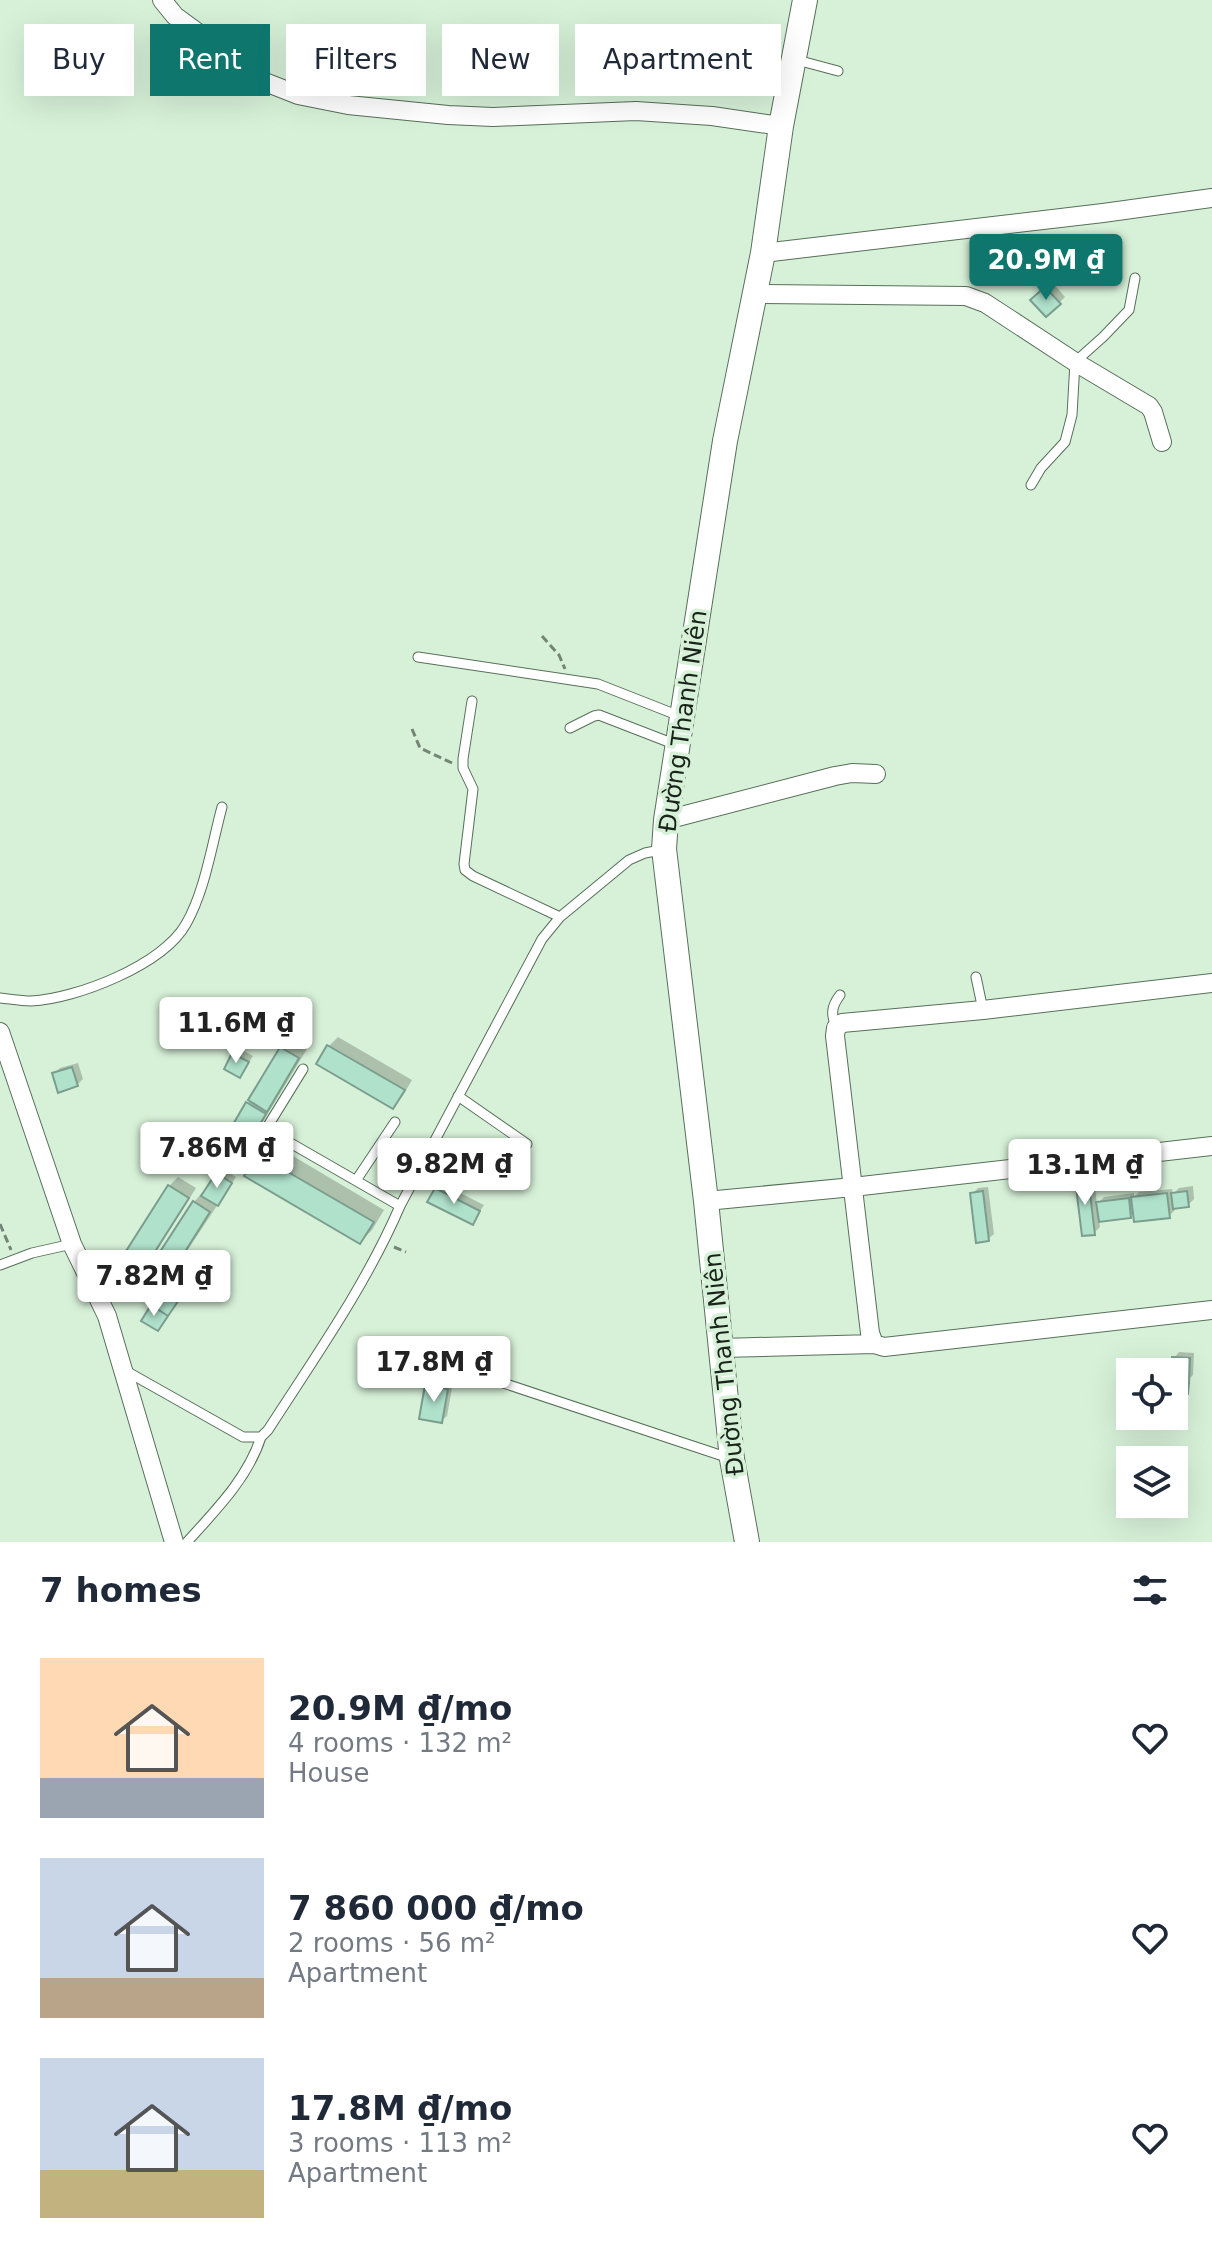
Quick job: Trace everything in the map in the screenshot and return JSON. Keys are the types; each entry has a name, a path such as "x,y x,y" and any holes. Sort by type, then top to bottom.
{"main road":[{"name":"Đường Thanh Niên","path":"747,1542 732,1459 706,1201 664,849 725,441 763,253 781,126 805,0"}],"street":[{"path":"162,0 175,16 265,82 298,95 348,105 448,115 493,117 636,111 712,116 781,126"},
{"path":"763,253 1212,198"},
{"path":"754,294 966,296 985,303 1149,406 1162,442"},
{"path":"666,820 835,776 876,774"},
{"path":"874,1344 870,1333 836,1028 842,1023 1212,983"},
{"path":"0,1032 72,1244 107,1316 174,1542"},
{"path":"706,1201 1212,1146"},
{"path":"721,1348 874,1344 884,1347 1212,1310"}],"lane":[{"path":"794,59 838,71"},
{"path":"1031,485 1041,468 1065,442 1072,415 1075,362 1129,310 1135,278"},
{"path":"418,657 598,684 682,717"},
{"path":"472,701 463,768 473,789 465,870 560,917"},
{"path":"570,728 599,715 678,745"},
{"path":"0,998 30,1001 66,994 115,978 165,949 185,927 196,904 222,807"},
{"path":"187,1542 239,1480 251,1462 261,1437 359,1287 542,939 560,917 629,860 664,849"},
{"path":"976,977 983,1010"},
{"path":"836,1028 832,1005 840,995"},
{"path":"257,1143 303,1069"},
{"path":"458,1096 527,1144"},
{"path":"357,1179 395,1122"},
{"path":"266,1129 400,1206"},
{"path":"0,1265 32,1253 72,1244"},
{"path":"123,1369 243,1437 261,1437"},
{"path":"470,1372 732,1459"}],"path":[{"path":"542,636 559,655 569,679"},
{"path":"412,729 420,748 463,768"},
{"path":"0,1224 17,1259"}],"building":[{"path":"1045,287 1061,304 1046,317 1030,300"},
{"path":"327,1045 405,1090 393,1109 316,1064"},
{"path":"280,1047 299,1058 267,1112 248,1100"},
{"path":"232,1053 249,1062 240,1078 224,1069"},
{"path":"72,1067 78,1086 58,1093 52,1073"},
{"path":"246,1102 266,1114 233,1170 213,1159"},
{"path":"257,1154 374,1222 360,1244 244,1176"},
{"path":"216,1173 232,1183 218,1206 201,1196"},
{"path":"1088,1177 1095,1235 1082,1236 1075,1179"},
{"path":"168,1185 189,1198 142,1272 121,1259"},
{"path":"435,1188 480,1211 473,1225 427,1202"},
{"path":"983,1191 989,1241 976,1243 970,1193"},
{"path":"1187,1191 1189,1207 1173,1209 1171,1193"},
{"path":"1167,1193 1170,1218 1134,1222 1131,1197"},
{"path":"1129,1198 1131,1218 1099,1222 1096,1202"},
{"path":"193,1201 210,1212 164,1285 150,1276 147,1281 143,1278"},
{"path":"180,1260 192,1268 176,1293 164,1285"},
{"path":"150,1276 164,1285 151,1305 137,1295"},
{"path":"164,1285 181,1297 168,1316 151,1305"},
{"path":"151,1305 168,1316 158,1331 141,1321"},
{"path":"1172,1357 1190,1358 1189,1383 1188,1358"},
{"path":"425,1385 448,1389 442,1423 419,1419"}]}
